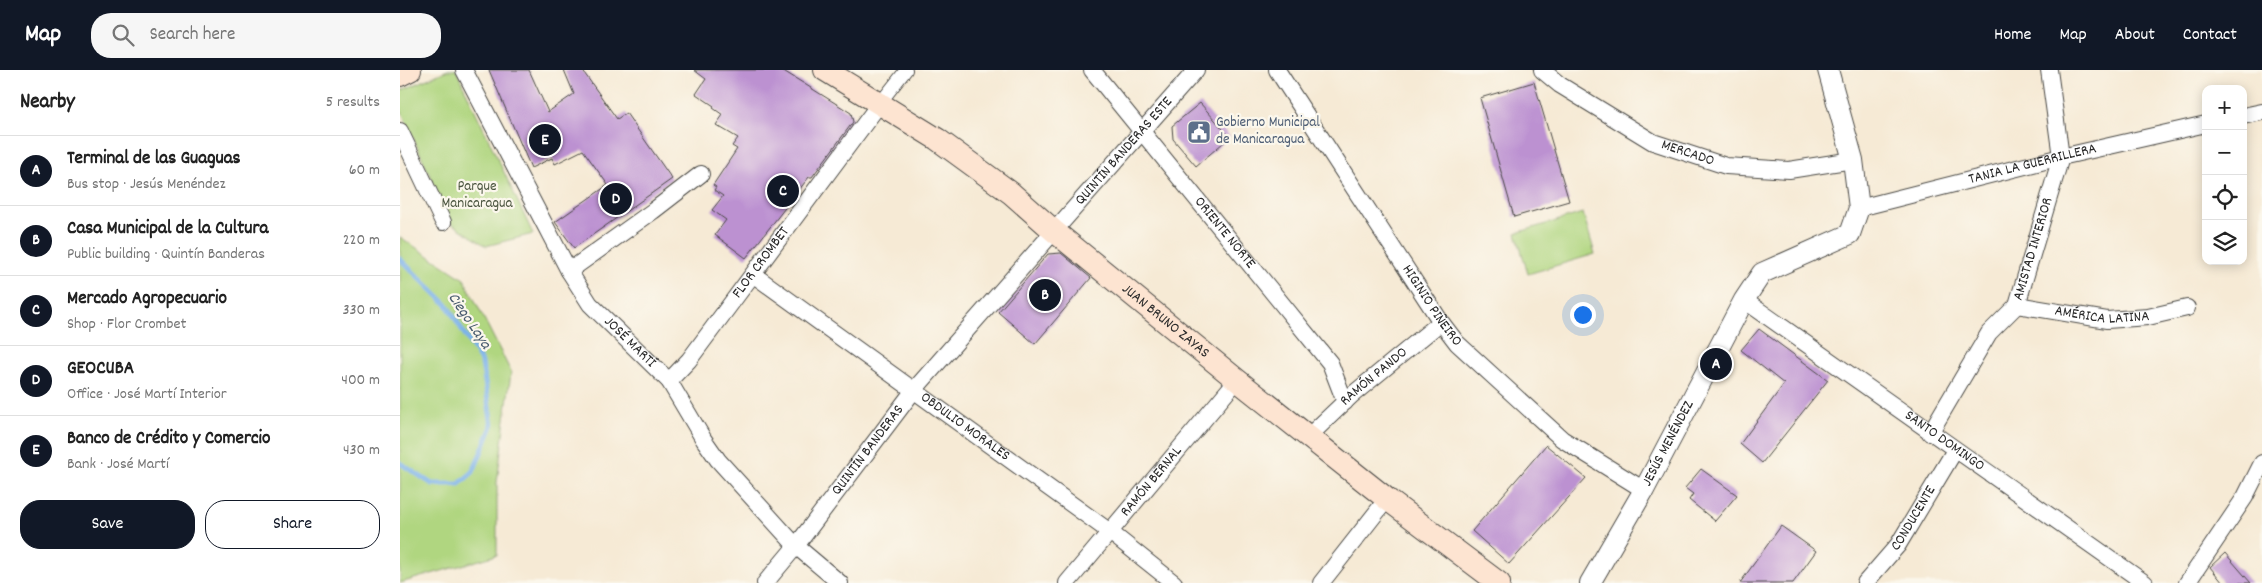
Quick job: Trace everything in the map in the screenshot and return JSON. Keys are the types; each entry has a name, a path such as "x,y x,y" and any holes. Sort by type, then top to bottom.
{"main road":[{"path":"400,74 410,70"},
{"name":"JUAN BRUNO ZAYAS","path":"825,70 937,139 1011,193 1054,231 1237,380 1387,499 1499,583"}],"street":[{"name":"JOSÉ MARTÍ","path":"464,70 569,271 590,304 669,382 718,460 796,546 840,583"},
{"name":"FLOR CROMBET","path":"669,382 689,360 754,275 906,70"},
{"name":"ORIENTE NORTE","path":"1092,70 1330,364 1345,402"},
{"name":"QUINTÍN BANDERAS ESTE","path":"1054,231 1196,70"},
{"name":"HIGINIO PIÑEIRO","path":"1277,70 1441,322 1457,343 1562,439 1644,490"},
{"name":"MERCADO","path":"1542,70 1560,85 1653,142 1726,166 1789,170 1853,160"},
{"name":"JESÚS MENÉNDEZ","path":"1590,583 1644,490 1744,300 1762,273 1850,234 1859,208 1853,160 1828,70"},
{"name":"AMISTAD INTERIOR","path":"1930,433 1989,333 2018,305 2061,157 2050,70"},
{"path":"2247,115 2262,112"},
{"name":"TANIA LA GUERRILLERA","path":"1859,208 2061,157 2202,125"},
{"path":"400,131 443,222"},
{"path":"569,271 701,174"},
{"name":"QUINTÍN BANDERAS","path":"765,583 796,546 914,390 1054,231"},
{"name":"OBDULIO MORALES","path":"754,275 1110,532 1174,583"},
{"name":"SANTO DOMINGO","path":"1744,300 2145,583"},
{"name":"AMÉRICA LATINA","path":"2018,305 2107,320 2148,317 2187,308"},
{"name":"RAMÓN PANDO","path":"1308,436 1345,402 1441,322"},
{"name":"RAMÓN BERNAL","path":"1067,583 1237,380"},
{"name":"CONDUCENTE","path":"1865,583 1898,545 1955,450"},
{"path":"2187,583 2245,497 2262,463"},
{"path":"1321,583 1387,499"}],"green space":[{"name":"Parque Manicaragua","path":"448,70 456,70 533,234 486,246 451,223 400,108 400,91"},
{"path":"1583,213 1595,254 1528,274 1516,233"},
{"path":"400,237 464,279 511,372 497,482 497,555 400,583"}],"building":[{"path":"489,70 529,70 548,112 574,94 564,70 582,70 617,119 626,113 672,179 574,248 555,222 608,185 583,150 555,164 552,158 531,168"},
{"path":"694,70 782,70 851,113 853,122 812,177 809,177 746,258 715,235 726,220 712,210 723,196 714,190 716,187 713,185 737,149 732,146 738,138 716,125 723,115 713,108 714,106 696,94 706,79"},
{"path":"1534,82 1569,201 1514,217 1480,98"},
{"name":"Gobierno Municipal de Manicaragua","path":"1200,103 1230,137 1196,166 1173,139 1172,126"},
{"path":"1061,253 1091,278 1035,344 998,312 1048,254"},
{"path":"1759,329 1828,380 1762,463 1740,444 1784,384 1741,350"},
{"path":"1546,445 1586,478 1509,564 1472,531"},
{"path":"1701,469 1737,495 1715,521 1689,500 1693,494 1685,488"},
{"path":"1781,526 1816,551 1793,583 1740,583"},
{"path":"2225,553 2251,583 2223,583 2210,567"}],"waterway":[{"name":"Ciego Laya","path":"400,259 447,305 482,363 492,426 473,472 459,484 432,484 400,463"}],"place":[{"name":"Gobierno Municipal de Manicaragua","path":"1199,132"},
{"name":"Banco de Crédito y Comercio","path":"545,140"},
{"name":"Mercado Agropecuario","path":"783,191"},
{"name":"GEOCUBA","path":"616,199"},
{"name":"Casa Municipal de la Cultura","path":"1045,295"},
{"name":"Terminal de las Guaguas","path":"1716,364"}]}
